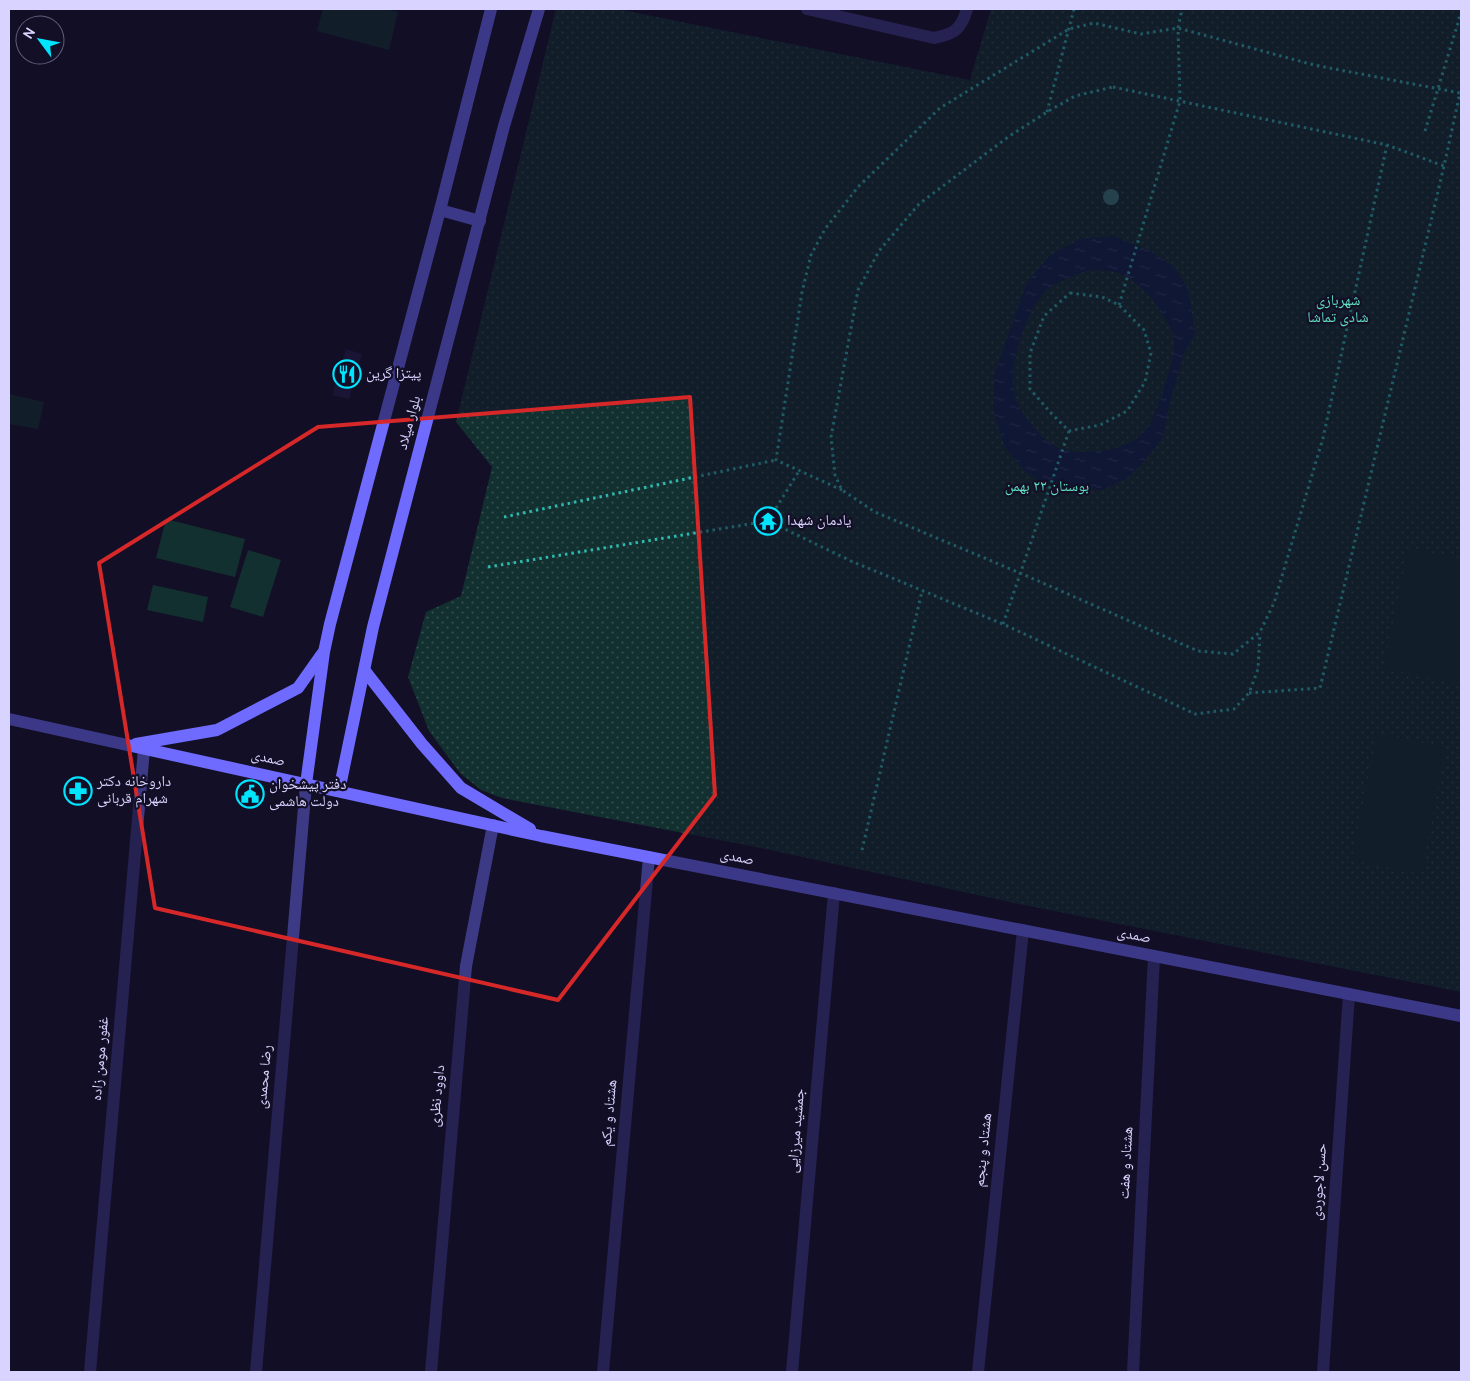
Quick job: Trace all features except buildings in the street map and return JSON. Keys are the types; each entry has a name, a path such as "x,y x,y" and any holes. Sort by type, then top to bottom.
{"main road":[{"name":"بلوار میلاد","path":"306,784 324,652 491,9"},
{"name":"بلوار میلاد","path":"339,791 373,627 504,126 539,9"},
{"path":"440,210 480,221"},
{"path":"130,745 217,730 298,688 324,652"},
{"path":"365,671 422,744 461,788 541,836"},
{"name":"صمدی","path":"9,719 541,836 1461,1016"}],"street":[{"path":"807,9 934,38 952,35 964,19 967,9"},
{"name":"غفور مومن زاده","path":"90,1372 144,749"},
{"name":"رضا محمدی","path":"256,1372 306,784"},
{"name":"داوود نظری","path":"431,1372 466,966 493,825"},
{"name":"هشتاد و یکم","path":"603,1372 649,857"},
{"name":"جمشید میرزایی","path":"792,1372 834,893"},
{"name":"هشتاد و پنجم","path":"978,1372 1023,930"},
{"name":"هشتاد و هفت","path":"1134,1372 1154,956"},
{"name":"حسن لاجوردی","path":"1323,1372 1349,994"}],"path":[{"path":"1047,112 1074,9"},
{"path":"1119,304 1180,102 1178,28 1182,9"},
{"path":"1425,131 1461,13"},
{"path":"776,460 802,292 811,255 825,230 858,187 940,108 1069,29 1094,23 1141,34 1178,28 1314,65 1460,93 1320,688 1249,693"},
{"path":"842,490 835,475 831,437 858,290 879,251 919,204 1008,138 1075,96 1113,87 1387,145 1444,166"},
{"path":"488,567 768,520 851,561 1003,624 1195,714 1234,709 1249,693 1258,669 1260,632 1274,603 1323,438 1387,145"},
{"path":"1070,293 1102,297 1119,304 1144,330 1151,353 1145,382 1127,411 1100,425 1069,432 1030,389 1030,352 1044,316 1070,293"},
{"path":"1003,624 1069,432"},
{"path":"504,517 776,460 842,490 875,512 1198,651 1233,654 1260,632"},
{"path":"768,520 799,471"},
{"path":"862,850 922,591"}],"highlighted area":[{"path":"690,397 715,795 558,1000 155,908 99,563 318,427"}],"green space":[{"path":"323,9 385,9 398,12 389,50 317,31"},
{"name":"بوستان ۲۲ بهمن","path":"556,9 617,9 970,80 991,9 1461,9 1461,992 1019,904 756,847 502,798 481,790 460,773 429,731 408,677 426,612 461,596 492,467 456,422"},
{"path":"9,394 44,402 38,429 9,424"},
{"path":"166,519 245,539 235,577 156,558"},
{"path":"1409,548 1461,559 1461,685 1383,668"},
{"path":"248,550 281,560 263,617 230,607"},
{"path":"153,585 208,597 203,622 147,610"},
{"path":"1377,734 1446,747 1421,874 1352,860"}],"water":[{"path":"1114,236 1152,252 1175,268 1188,289 1195,333 1183,356 1169,406 1163,437 1144,462 1126,479 1102,490 1069,489 1042,482 1025,471 1005,448 993,409 994,376 1026,284 1049,256 1080,239","holes":["1088,270 1118,273 1142,288 1165,318 1173,334 1174,346 1158,406 1146,430 1122,446 1100,451 1077,452 1061,449 1036,431 1017,402 1013,387 1013,376 1020,339 1030,314 1042,295 1063,280"]}],"place":[{"name":"پیتزا گرین","path":"347,374"},
{"name":"یادمان شهدا","path":"768,521"},
{"name":"داروخانه دکتر شهرام قربانی","path":"78,791"},
{"name":"دفتر پیشخوان دولت هاشمی","path":"250,794"}],"park label":[{"name":"شهربازی شادی تماشا","path":"1338,310"}]}
